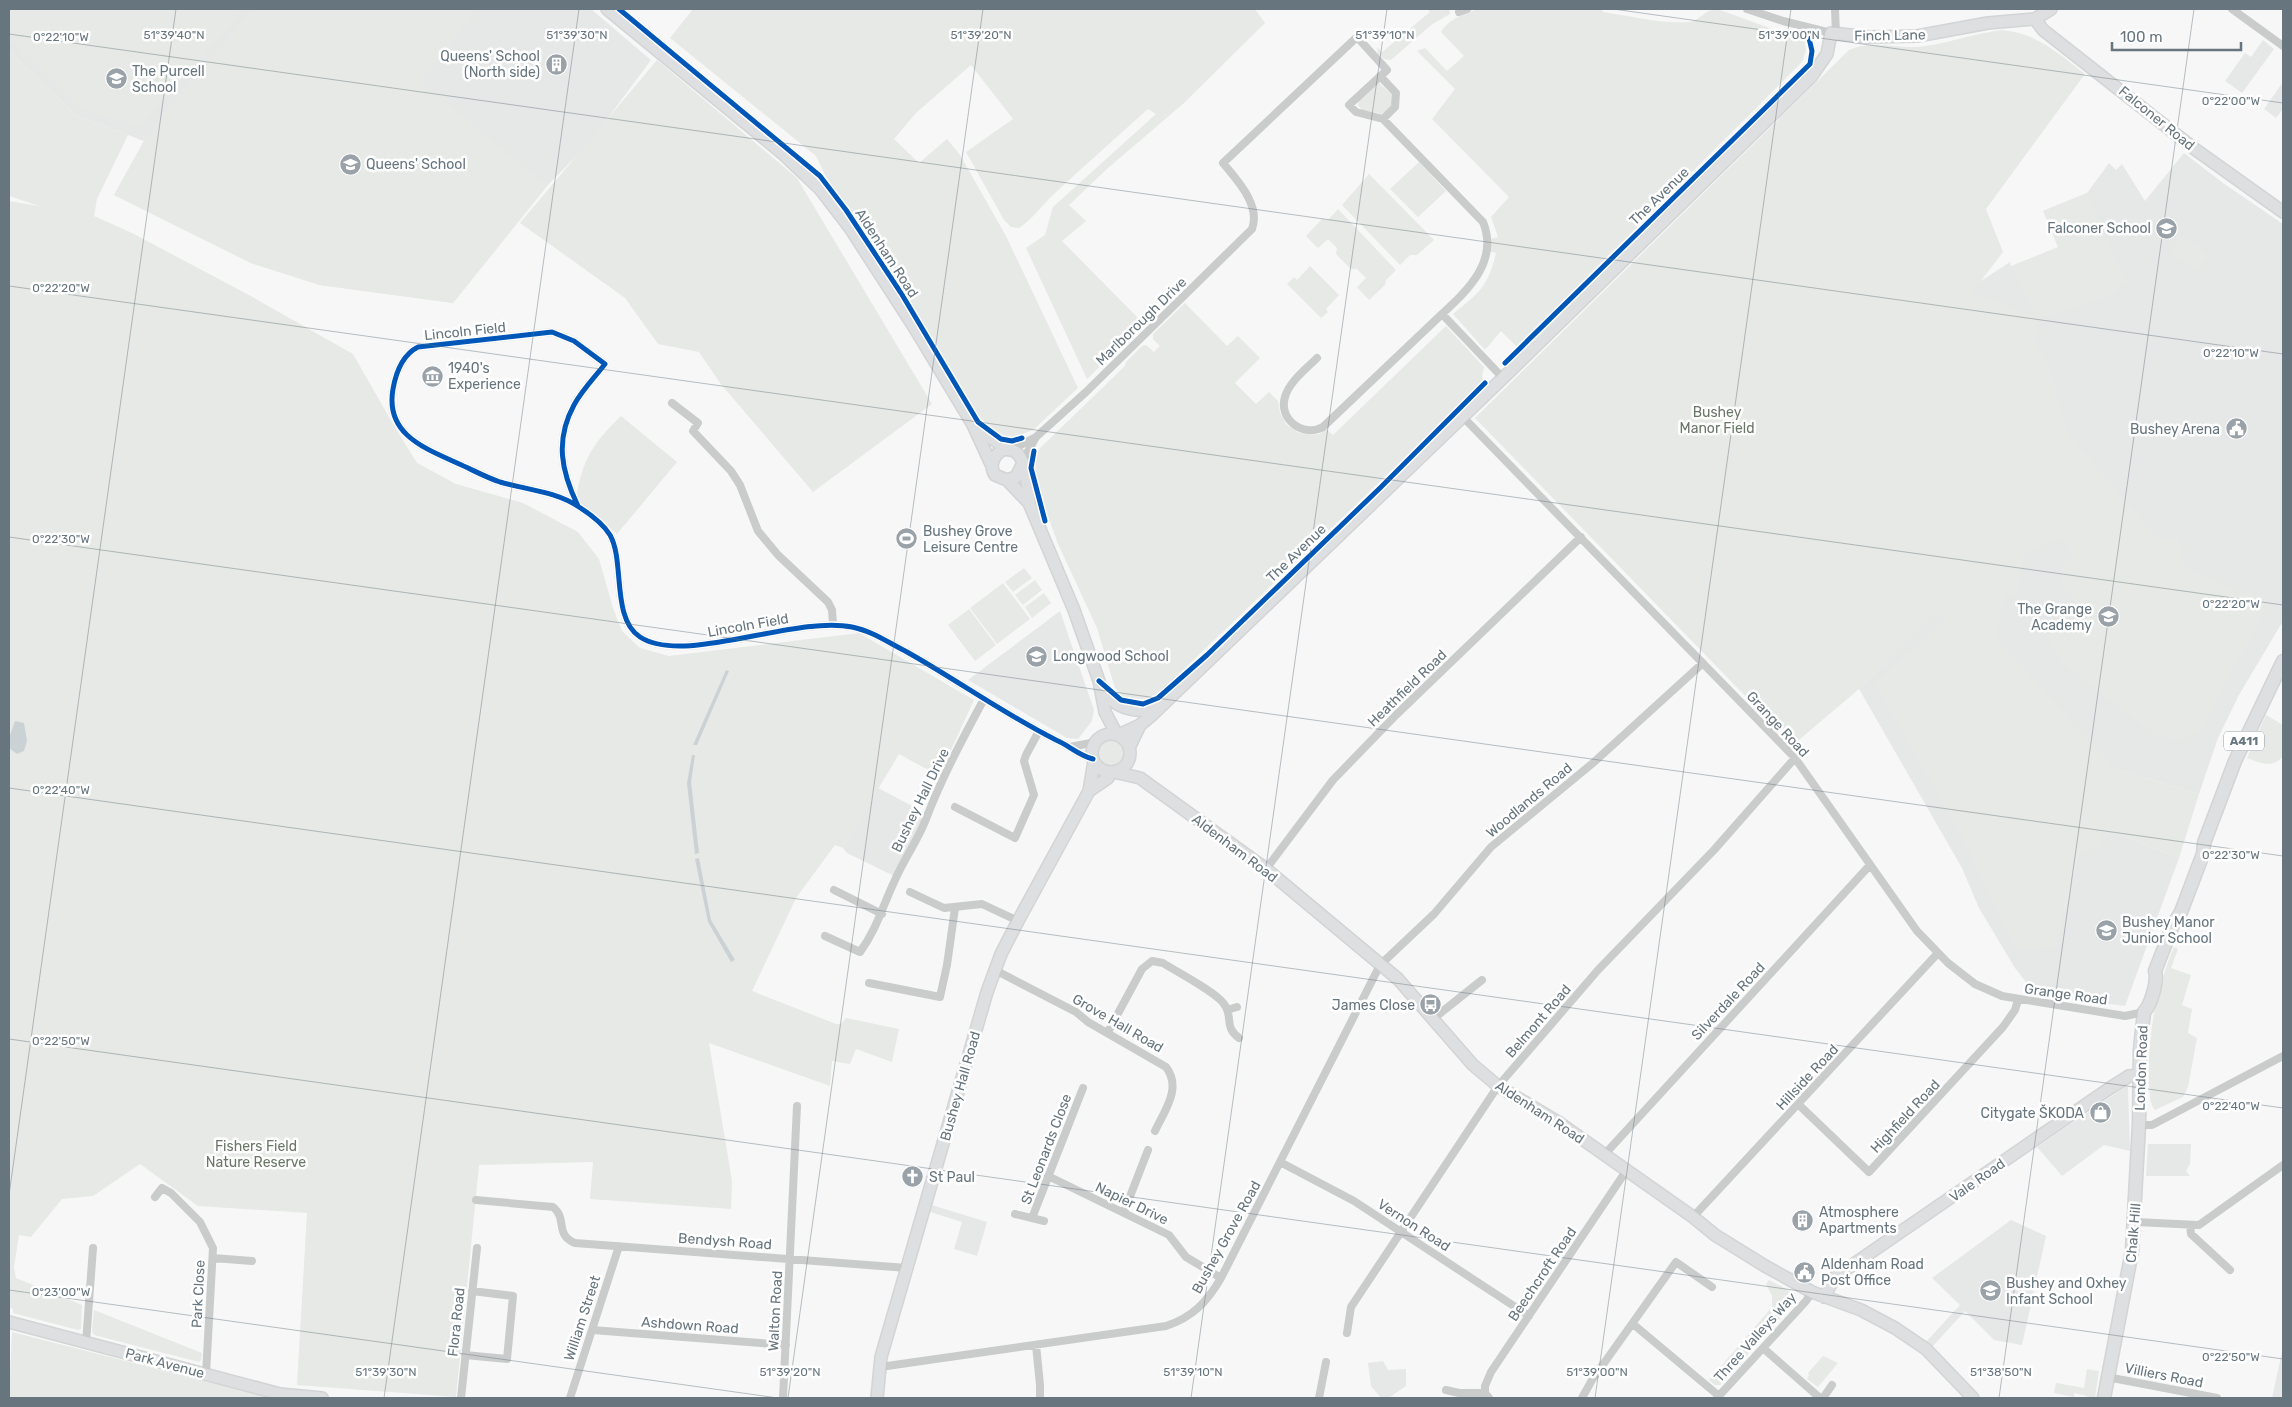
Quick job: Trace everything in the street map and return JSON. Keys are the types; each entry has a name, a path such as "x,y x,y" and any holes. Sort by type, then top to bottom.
{"main road":[{"name":"London Road","path":"2140,1125 2140,1075 2144,1012 2141,1007 2148,976 2155,971 2173,925 2174,910 2195,852 2204,843 2235,761 2283,661"},
{"name":"Chalk Hill","path":"2104,1398 2128,1280 2135,1222 2140,1125"}],"street":[{"name":"Aldenham Road","path":"607,9 774,146 820,189 873,263 973,425 992,464"},
{"path":"1459,12 1467,9"},
{"name":"Finch Lane","path":"1747,9 1783,21 1834,34 1869,37 1917,36 1988,23 2035,19"},
{"path":"1834,34 1835,9"},
{"path":"2035,19 2050,9"},
{"path":"2232,9 2283,46"},
{"name":"Falconer Road","path":"2035,19 2043,30 2196,150 2283,212"},
{"name":"The Avenue","path":"1130,750 1140,725 1503,378 1811,77 1827,54 1834,34"},
{"name":"Marlborough Drive","path":"1010,450 1036,437 1118,361 1252,229 1255,216 1246,192 1223,163 1357,38 1383,73"},
{"path":"1317,358 1299,376 1285,396 1284,406 1288,418 1300,429 1308,431 1323,427 1467,290 1476,279 1486,255 1486,232 1477,214 1383,119 1356,112 1349,105 1383,73 1396,93 1397,100 1395,107 1383,119"},
{"path":"1442,314 1503,378"},
{"name":"Lincoln Field","path":"578,506 567,478 561,442 574,404 605,364 574,341 552,332 418,347 407,354 397,372 391,402 395,418 402,429 412,441 497,481 558,495 578,506 600,524 611,536 626,616 638,636 649,641 685,647 799,627 833,624 857,628 922,661 1039,731 1070,747 1075,752 1094,760"},
{"path":"672,403 698,424 693,431 731,471 740,485 758,531 778,555 828,602 832,610 833,624"},
{"name":"Grange Road","path":"1462,416 1795,758 1917,931 1961,974 1976,984 2002,996 2018,1000 2125,1016 2144,1012"},
{"name":"Aldenham Road","path":"973,425 989,438 1010,450"},
{"name":"Marlborough Drive","path":"1022,464 1036,437"},
{"path":"1029,503 1029,488 1018,455 1010,450 996,454 992,464 995,475 1007,480 1029,503 1074,610 1101,689 1105,712 1117,735 1127,742 1140,778"},
{"path":"1007,480 1016,477 1022,464"},
{"name":"Heathfield Road","path":"1266,869 1333,780 1396,714 1580,537"},
{"name":"Woodlands Road","path":"1380,965 1434,914 1491,847 1593,763 1703,663"},
{"path":"1101,689 1112,702 1126,709 1145,711 1158,708"},
{"name":"Bushey Hall Drive","path":"825,936 860,952 876,928 894,880 926,819 938,788 984,699"},
{"path":"1105,712 1097,740 1093,747 1094,760 1099,768 1112,772 1127,763 1130,750"},
{"name":"The Avenue","path":"1117,735 1128,728 1140,725"},
{"path":"955,807 1015,838 1034,795 1024,761 1039,731"},
{"path":"1070,747 1097,740 1107,734 1117,735"},
{"name":"Belmont Road","path":"1347,1333 1351,1307 1498,1086 1598,970 1714,850 1795,758"},
{"name":"Bushey Hall Road","path":"877,1398 880,1367 907,1268 995,970 1018,921 1089,791 1094,760"},
{"name":"Aldenham Road","path":"1112,772 1140,778 1266,869 1398,979 1473,1065 1498,1086 1558,1122 1693,1217 1715,1235 1753,1259 1812,1292 1861,1310 1895,1328 1926,1349 1973,1398"},
{"name":"Bushey Hall Road","path":"1089,791 1108,778 1112,772"},
{"name":"Silverdale Road","path":"1604,1155 1870,865"},
{"path":"834,890 882,914"},
{"path":"910,892 938,906 955,908 982,904 1018,921"},
{"path":"869,983 940,997 946,972 955,908"},
{"name":"Hillside Road","path":"1693,1217 1938,953"},
{"path":"1108,1032 1142,969 1152,961 1162,963 1220,1000 1228,1010 1230,1030 1238,1038"},
{"name":"Bushey Grove Road","path":"880,1367 1166,1326 1179,1322 1200,1309 1222,1278 1373,975 1380,965"},
{"name":"Grove Hall Road","path":"995,970 1076,1012 1088,1022 1160,1062 1169,1072 1173,1084 1171,1096 1155,1131"},
{"path":"1433,1018 1482,980"},
{"name":"Highfield Road","path":"1798,1104 1869,1172 2003,1028 2015,1010 2018,1000"},
{"path":"1228,1010 1237,1007"},
{"path":"2140,1125 2152,1125 2283,1056"},
{"name":"Vale Road","path":"1824,1297 1835,1277 2110,1088 2129,1076 2140,1075"},
{"name":"St Leonards Close","path":"1032,1218 1083,1088"},
{"name":"Walton Road","path":"783,1398 797,1106"},
{"path":"1124,1212 1148,1150"},
{"name":"Vernon Road","path":"1280,1162 1354,1201 1401,1230 1529,1316"},
{"path":"2135,1222 2199,1225 2283,1165"},
{"name":"Beechcroft Road","path":"1446,1390 1487,1396 1485,1386 1491,1372 1626,1171"},
{"name":"Napier Drive","path":"1048,1176 1169,1235 1186,1257 1222,1278"},
{"name":"Park Close","path":"155,1197 162,1188 171,1193 200,1222 214,1248 206,1374"},
{"name":"Bendysh Road","path":"476,1200 553,1207 560,1215 563,1233 569,1240 575,1243 907,1268"},
{"name":"St Leonards Close","path":"1015,1214 1044,1221"},
{"path":"2190,1225 2191,1234 2230,1270"},
{"name":"William Street","path":"570,1398 618,1246"},
{"path":"86,1343 93,1248"},
{"name":"Flora Road","path":"461,1398 477,1248"},
{"path":"213,1258 252,1261"},
{"path":"1582,1398 1676,1262 1712,1286"},
{"path":"465,1356 507,1359 513,1296 472,1291"},
{"name":"Three Valleys Way","path":"1718,1397 1812,1292"},
{"name":"Park Avenue","path":"9,1322 280,1394 322,1398"},
{"path":"1633,1324 1718,1397"},
{"name":"Ashdown Road","path":"592,1330 786,1345"},
{"path":"1036,1345 1040,1398"},
{"path":"1763,1348 1822,1398 1832,1385"},
{"path":"1319,1398 1326,1362"},
{"name":"Villiers Road","path":"2107,1377 2217,1398"}],"shaded area":[{"name":"Queens' School","path":"9,9 591,9 651,60 591,141 547,186 453,303 320,285 251,263 114,195 144,141 75,115 9,50"},
{"path":"2263,40 2274,49 2242,93 2225,81 2245,53 2251,57"},
{"path":"2283,82 2283,109 2276,118 2264,109"},
{"name":"The Grange Academy","path":"2184,153 2223,183 2283,224 2283,621 2239,695 2218,738 2199,794 2115,769 2105,829 2179,858 2125,1006 2036,995 2015,968 1979,908 1962,868 1859,689 1936,613 1916,323 2010,262 2011,266 2115,284 2124,281 2043,211 2087,193 2109,163 2116,170 2122,164 2145,201","holes":["2104,830 2079,852 2064,912 2068,857"]},
{"name":"Longwood School","path":"1060,611 1094,710 1092,721 1078,739 1067,738 968,680"},
{"path":"726,670 729,671 697,745 693,745"},
{"path":"15,721 24,723 27,741 24,751 17,754 9,748 9,738"},
{"path":"692,755 695,755 691,782 699,853 695,854 687,783"},
{"path":"878,788 922,811 923,818 894,876 847,853 843,848"},
{"path":"699,858 711,920 735,960 731,962 708,922 695,859"},
{"path":"2125,1087 2128,1087 2130,1151 2104,1145 2062,1176 2037,1147"},
{"path":"2148,1144 2191,1144 2190,1164 2186,1171 2190,1176 2146,1176"},
{"path":"932,1205 987,1222 977,1256 954,1249 962,1222 930,1212"},
{"name":"Bushey and Oxhey Infant School","path":"2011,1220 2046,1236 2022,1345 1994,1340 1965,1311 1932,1347 1926,1342 1960,1305 1932,1278"},
{"path":"2283,1347 2283,1398 2272,1398"},
{"path":"1383,1361 1388,1370 1406,1369 1406,1386 1390,1397 1381,1398 1371,1386 1368,1363"}],"green space":[{"name":"The Purcell School","path":"9,9 245,9 139,127 81,108 9,40"},
{"name":"Queens' School","path":"253,9 477,9 421,82 547,186 453,303 320,285 251,263 114,195 144,141 171,104"},
{"path":"693,9 1255,9 1265,23 1184,103 1108,168 1069,205 1086,221 1062,241 1144,324 1087,379 1026,248 1045,235 1053,207 1156,114 1148,109 1019,228 1011,227 1004,220 966,152 1013,119 971,65 916,113 894,139 919,163 947,139 960,155 1006,236 1078,388 1033,430 1012,438 996,434 974,411 891,275 829,183 816,156 670,38"},
{"path":"1427,9 1449,9 1450,14 1431,25 1391,60 1384,59 1378,54 1377,47 1382,52 1430,12"},
{"path":"1478,9 1601,9 1603,12 1657,21 1689,22 1696,20 1709,11 1717,9 1778,31 1804,37 1806,50 1802,62 1517,347 1501,331 1485,350 1453,314 1476,294 1490,274 1496,253 1489,251 1490,239 1498,237 1491,217 1509,197 1432,119 1455,89 1417,51 1425,48 1447,71 1464,56 1441,32 1452,20"},
{"name":"Bushey Manor Field","path":"2002,30 2026,35 2037,40 2057,52 2085,74 1986,209 2003,252 1971,294 1973,293 2038,318 2011,266 2058,247 2043,211 2087,193 2125,281 2116,284 2118,292 2038,319 2035,342 2047,362 2068,434 2160,541 2177,537 2186,568 2268,604 2200,732 2183,739 2165,737 2153,734 2063,664 2048,643 2057,620 2074,601 2065,589 2061,578 2063,567 2072,555 2070,546 2062,537 2025,555 2016,596 2006,595 1995,637 2115,769 2199,794 2179,858 2105,829 2099,848 2079,852 2055,947 2016,949 1961,835 1875,683 1946,620 1936,614 1859,689 1793,745 1475,418 1849,50 1868,45 1926,46"},
{"name":"Fishers Field Nature Reserve","path":"9,50 75,115 128,135 97,199 94,216 132,233 247,294 353,354 417,463 456,484 523,503 578,532 599,559 613,608 622,631 640,648 669,656 859,633 974,700 939,776 899,754 843,848 835,845 796,898 752,991 836,1024 841,1024 846,1018 899,1029 892,1062 856,1049 850,1064 832,1061 830,1086 709,1043 732,1181 731,1209 590,1199 593,1162 479,1165 456,1397 297,1385 307,1213 198,1206 140,1164 93,1196 62,1199 31,1237 19,1235 14,1267 16,1278 82,1305 81,1329 78,1330 13,1313 13,1309 9,1307 9,201 39,206 9,196"},
{"path":"657,60 797,178 932,404 813,492 720,383 699,352 658,344 625,298 520,223"},
{"path":"1379,83 1393,96 1393,104 1382,114 1362,110 1358,105 1359,100"},
{"path":"1419,162 1446,191 1418,217 1390,189"},
{"path":"1369,174 1434,240 1417,255 1410,255 1400,265 1342,205"},
{"path":"1338,209 1396,270 1386,280 1385,285 1369,300 1357,287 1366,278 1357,269 1351,269 1336,254 1337,248 1328,239 1318,248 1306,236 1322,219 1328,220"},
{"path":"2184,235 2208,256 2195,271 2170,250"},
{"path":"1310,266 1339,295 1326,309 1328,312 1321,318 1287,284 1294,277 1297,280"},
{"path":"1185,303 1227,346 1238,336 1260,358 1235,383 1256,404 1269,392 1278,401 1280,413 1286,424 1299,433 1320,434 1326,429 1333,435 1446,326 1484,367 1482,376 1484,382 1159,693 1149,700 1122,697 1115,688 1097,628 1058,544 1043,502 1034,462 1040,448 1125,366 1126,362 1142,346 1146,345 1154,352 1160,346 1153,339 1153,334"},
{"path":"621,416 677,462 617,534 576,499 585,463 590,453 603,435"},
{"path":"1024,568 1032,578 1013,592 1005,582"},
{"path":"1035,580 1042,590 1023,605 1015,595"},
{"path":"1003,583 1030,619 997,644 970,608"},
{"path":"1044,593 1051,603 1032,618 1025,607"},
{"path":"969,609 996,645 975,661 948,625"},
{"path":"2266,715 2283,725 2283,756 2271,764 2247,758"},
{"path":"1113,738 1123,743 1128,753 1123,763 1113,768 1103,763 1098,753 1103,743"},
{"path":"2174,947 2178,949 2171,968 2191,975 2182,1005 2192,1009 2188,1033 2197,1038 2188,1087 2183,1097 2155,1110 2151,1101 2149,1084 2151,1031 2162,980"},
{"path":"1769,1280 1794,1293 1796,1301 1720,1385 1715,1385 1709,1380 1772,1307 1772,1296 1766,1284"},
{"path":"94,1310 202,1353 201,1360 199,1362 94,1335 92,1331"},
{"path":"12,1332 271,1398 9,1398"},
{"path":"1823,1356 1838,1363 1818,1387 1807,1379 1808,1373"},
{"path":"2087,1369 2099,1371 2095,1398 2087,1398 2087,1396 2074,1393 2074,1397 2054,1393 2056,1383 2084,1388"}],"cycle path":[{"path":"619,9 820,176 846,210 901,293 978,422 1001,439 1012,441 1022,438"},
{"path":"1505,363 1810,64 1812,51 1809,38"},
{"path":"578,506 564,468 562,456 564,431 577,399 605,364 574,341 552,332 418,347 412,350 398,370 393,389 392,404 395,417 401,428 420,445 483,475 500,482 560,497 588,513 610,535 617,559 625,617 631,628 640,637 660,644 684,646 801,628 828,625 852,627 873,634 907,652 1037,730 1093,759"},
{"path":"1099,681 1121,700 1143,704 1158,698 1207,655 1380,488 1485,383"},
{"path":"1034,451 1031,468 1045,521"}],"place":[{"name":"Queens' School (North side)","path":"556,64"},
{"name":"The Purcell School","path":"116,79"},
{"name":"Queens' School","path":"350,164"},
{"name":"Falconer School","path":"2167,228"},
{"name":"1940's Experience","path":"432,376"},
{"name":"Bushey Arena","path":"2236,429"},
{"name":"Bushey Grove Leisure Centre","path":"907,539"},
{"name":"The Grange Academy","path":"2108,617"},
{"name":"Longwood School","path":"1037,656"},
{"name":"Bushey Manor Junior School","path":"2106,930"},
{"name":"James Close","path":"1431,1005"},
{"name":"Citygate ŠKODA","path":"2100,1113"},
{"name":"St Paul","path":"913,1177"},
{"name":"Atmosphere Apartments","path":"1803,1220"},
{"name":"Aldenham Road Post Office","path":"1805,1272"},
{"name":"Bushey and Oxhey Infant School","path":"1990,1291"}]}
